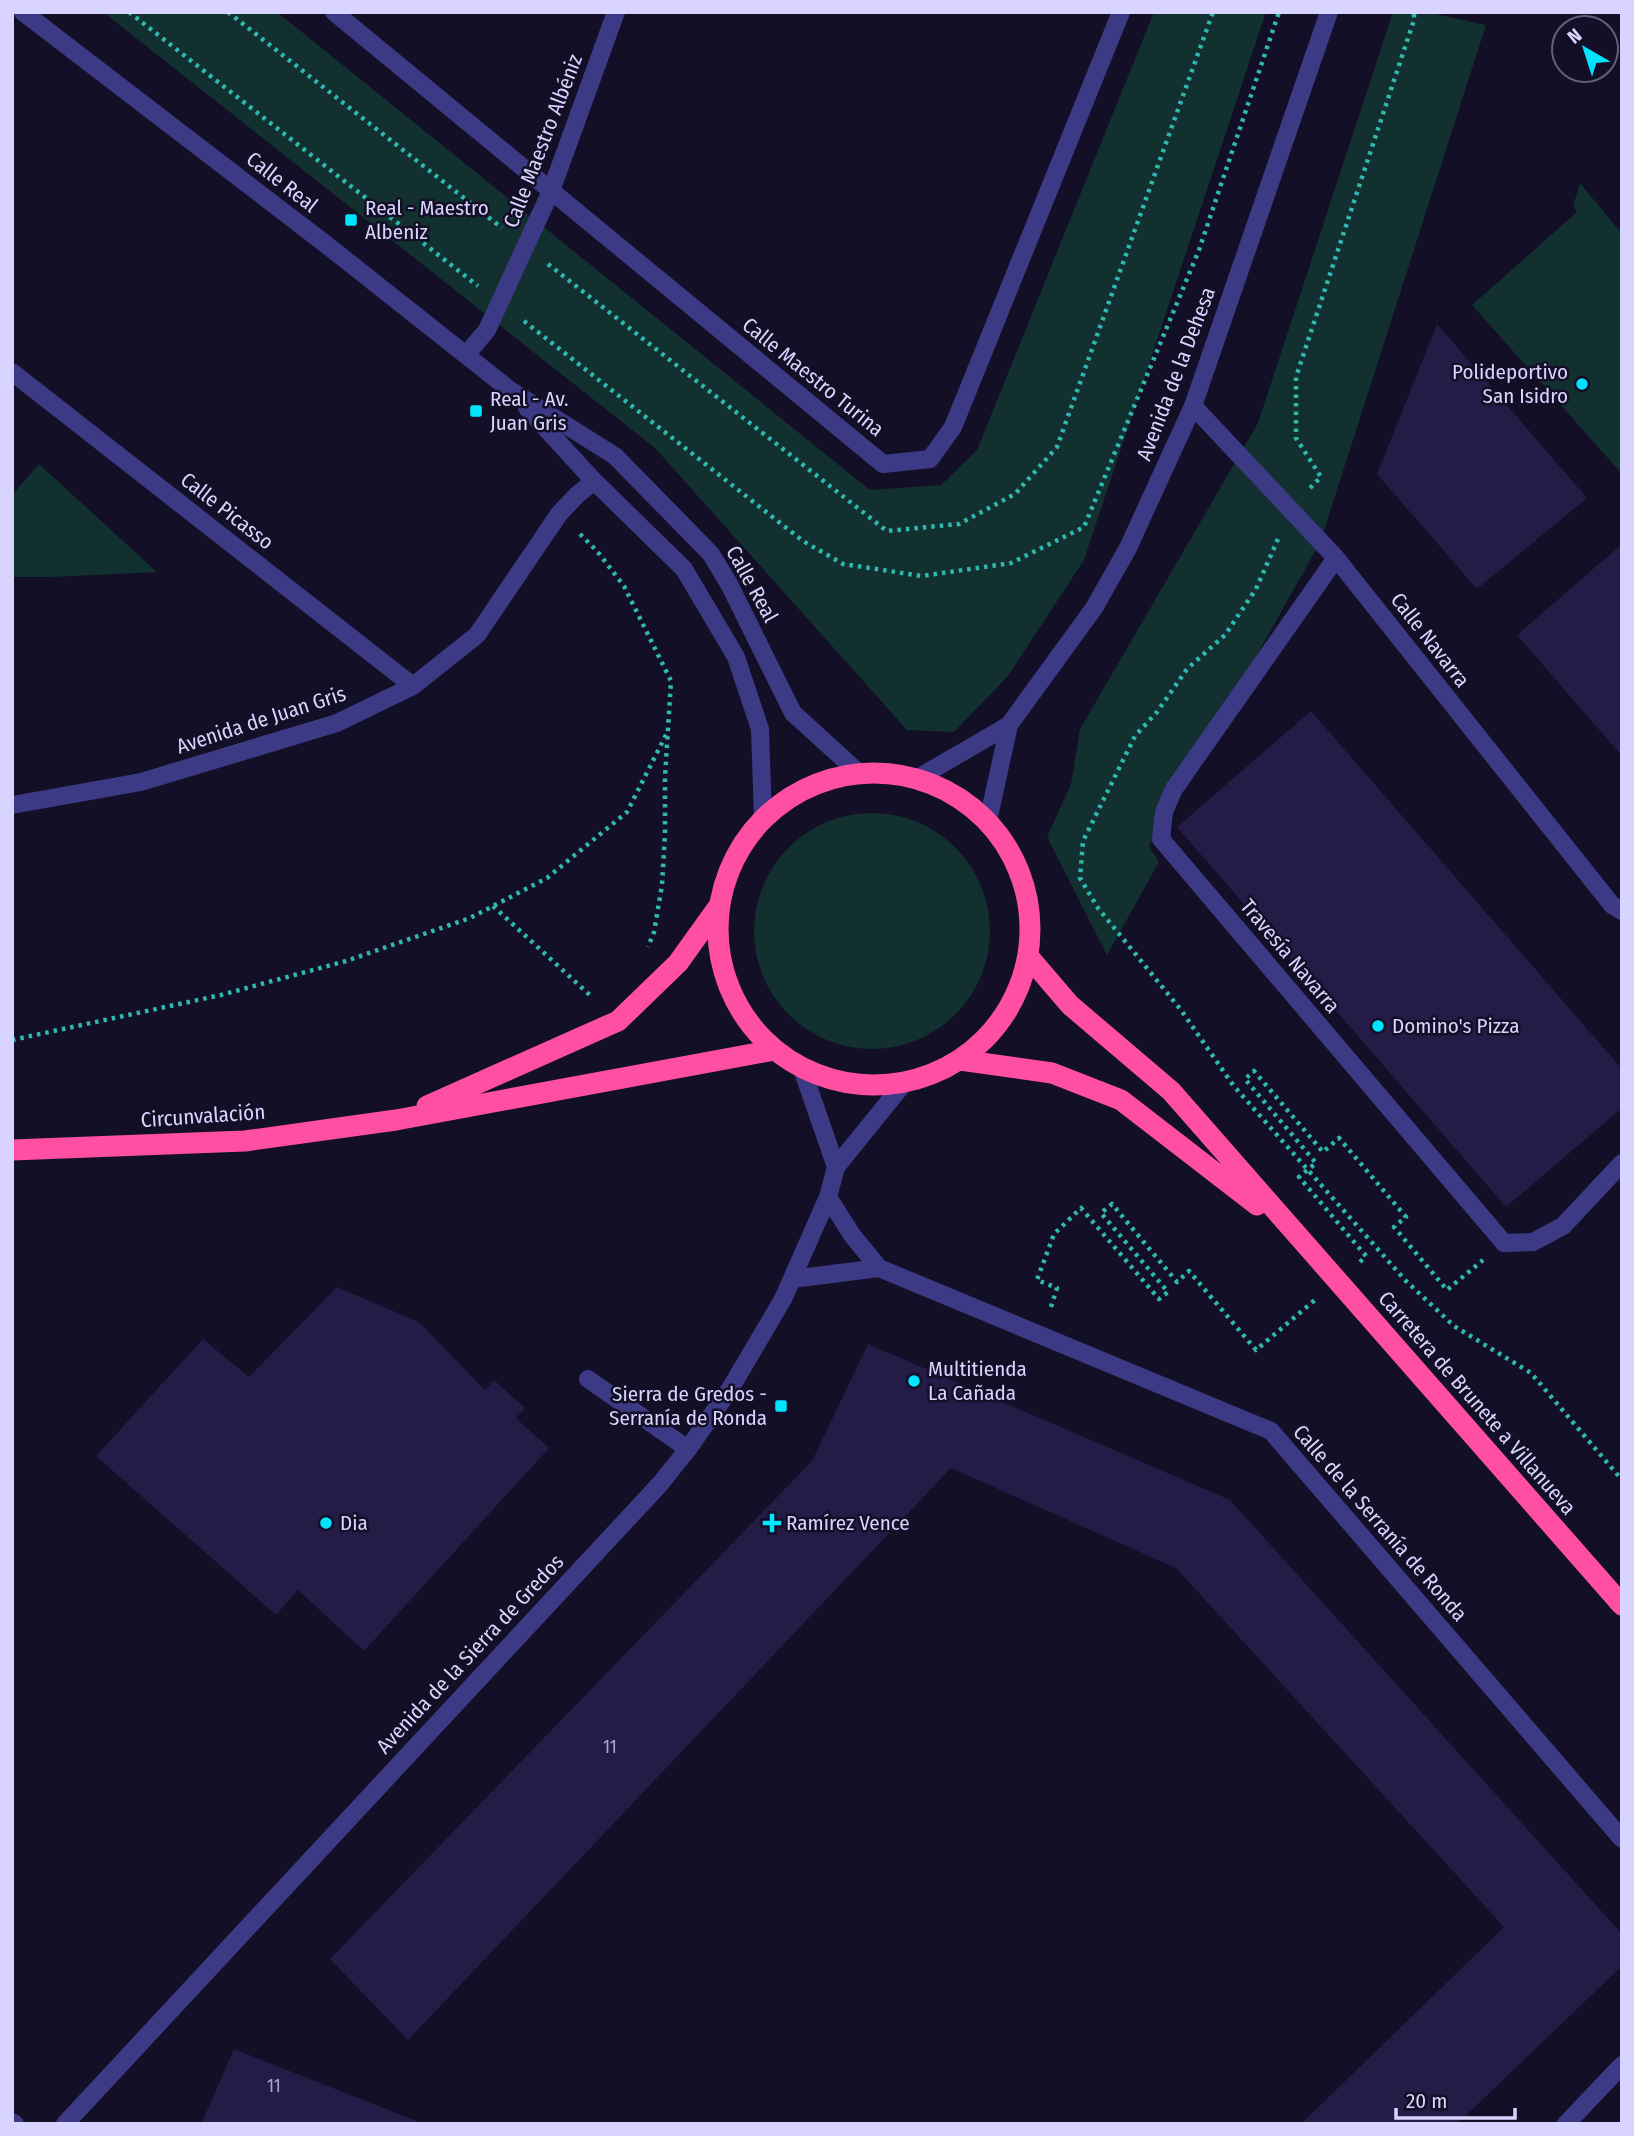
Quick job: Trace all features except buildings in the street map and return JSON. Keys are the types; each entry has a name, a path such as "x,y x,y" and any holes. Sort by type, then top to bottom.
{"highway":[{"path":"859,773 889,773 918,778 956,795 988,821 1016,861 1029,907 1028,956 1005,1015 960,1060 933,1074 904,1083 852,1084 802,1069 774,1050 746,1020 727,985 718,946 719,906 727,874 742,844 763,818 807,787 859,773"},
{"path":"396,1120 618,1021 678,963 719,906"},
{"name":"Carretera de Brunete a Villanueva","path":"1028,956 1070,1004 1171,1091 1622,1605"},
{"path":"396,1120 774,1050"},
{"name":"Carretera de Brunete a Villanueva","path":"960,1060 1052,1073 1121,1100 1295,1234"},
{"name":"Circunvalación","path":"12,1150 245,1141 396,1120"}],"street":[{"name":"Calle Real","path":"23,12 328,246 510,390 615,456 711,554 729,584 793,713 859,773"},
{"name":"Calle Maestro Turina","path":"334,12 883,464 930,459 953,427 1121,12"},
{"name":"Calle Maestro Albéniz","path":"466,355 487,330 551,191 616,12"},
{"name":"Avenida de la Dehesa","path":"988,821 1009,725 1094,608 1128,548 1193,406 1329,12"},
{"name":"Calle Picasso","path":"16,382 413,686"},
{"name":"Calle Real","path":"510,390 594,481 684,569 736,657 760,729 763,818"},
{"name":"Calle Navarra","path":"1193,406 1336,558 1612,905 1622,911"},
{"name":"Avenida de Juan Gris","path":"12,805 154,778 337,723 413,686 477,635 559,513 594,481"},
{"name":"Travesía Navarra","path":"1336,558 1174,789 1164,812 1161,839 1503,1243"},
{"name":"Avenida de la Dehesa","path":"918,778 1009,725"},
{"path":"802,1069 835,1167"},
{"name":"Avenida de la Sierra de Gredos","path":"65,2124 650,1494 688,1449 730,1389 783,1298 828,1197 835,1167 904,1083"},
{"path":"1503,1243 1533,1242 1563,1226 1622,1163"},
{"name":"Calle de la Serranía de Ronda","path":"828,1197 852,1235 879,1268 1270,1432 1622,1839"},
{"name":"Calle de la Serranía de Ronda","path":"792,1279 879,1268"},
{"path":"588,1379 688,1449"},
{"path":"1566,2124 1622,2065"}],"path":[{"path":"129,12 803,541 843,564 922,576 1010,563 1084,527 1199,250 1279,12"},
{"path":"228,12 887,531 959,524 1015,494 1057,447 1213,12"},
{"path":"1414,12 1414,20 1296,377 1296,438 1321,477 1291,509 1256,589 1224,635 1187,669 1157,712 1135,736 1083,841 1080,878 1098,908 1181,1010 1233,1085 1405,1280 1454,1326 1531,1373 1620,1478"},
{"path":"559,513 597,551 624,586 671,681 662,885 654,932 644,957"},
{"path":"12,1040 221,995 334,965 470,918 547,878 627,812 668,731"},
{"path":"493,906 618,1021"},
{"path":"1447,1290 1503,1243"}],"green space":[{"path":"103,12 277,12 870,490 941,485 977,450 1154,12 1266,12 1084,560 1008,676 954,732 907,730 655,448"},
{"path":"1393,12 1426,12 1486,25 1320,543 1149,846 1159,862 1107,955 1047,837 1071,784 1080,729 1258,423"},
{"name":"Polideportivo San Isidro","path":"1580,183 1622,234 1622,474 1472,305 1577,212 1573,206"},
{"path":"39,464 157,572 12,577 12,495"},
{"path":"860,813 884,813 928,827 956,847 981,886 988,908 988,954 981,976 956,1015 928,1035 906,1044 884,1049 860,1049 816,1035 788,1015 768,987 759,965 754,943 754,919 768,875 788,847 816,827 838,818"}],"place":[{"name":"Real - Maestro Albeniz","path":"351,220"},
{"name":"Polideportivo San Isidro","path":"1582,384"},
{"name":"Real - Av. Juan Gris","path":"476,411"},
{"name":"Domino's Pizza","path":"1378,1026"},
{"name":"Multitienda La Cañada","path":"914,1381"},
{"name":"Sierra de Gredos - Serranía de Ronda","path":"781,1406"},
{"name":"Dia","path":"326,1523"},
{"name":"Ramírez Vence","path":"772,1523"}]}
